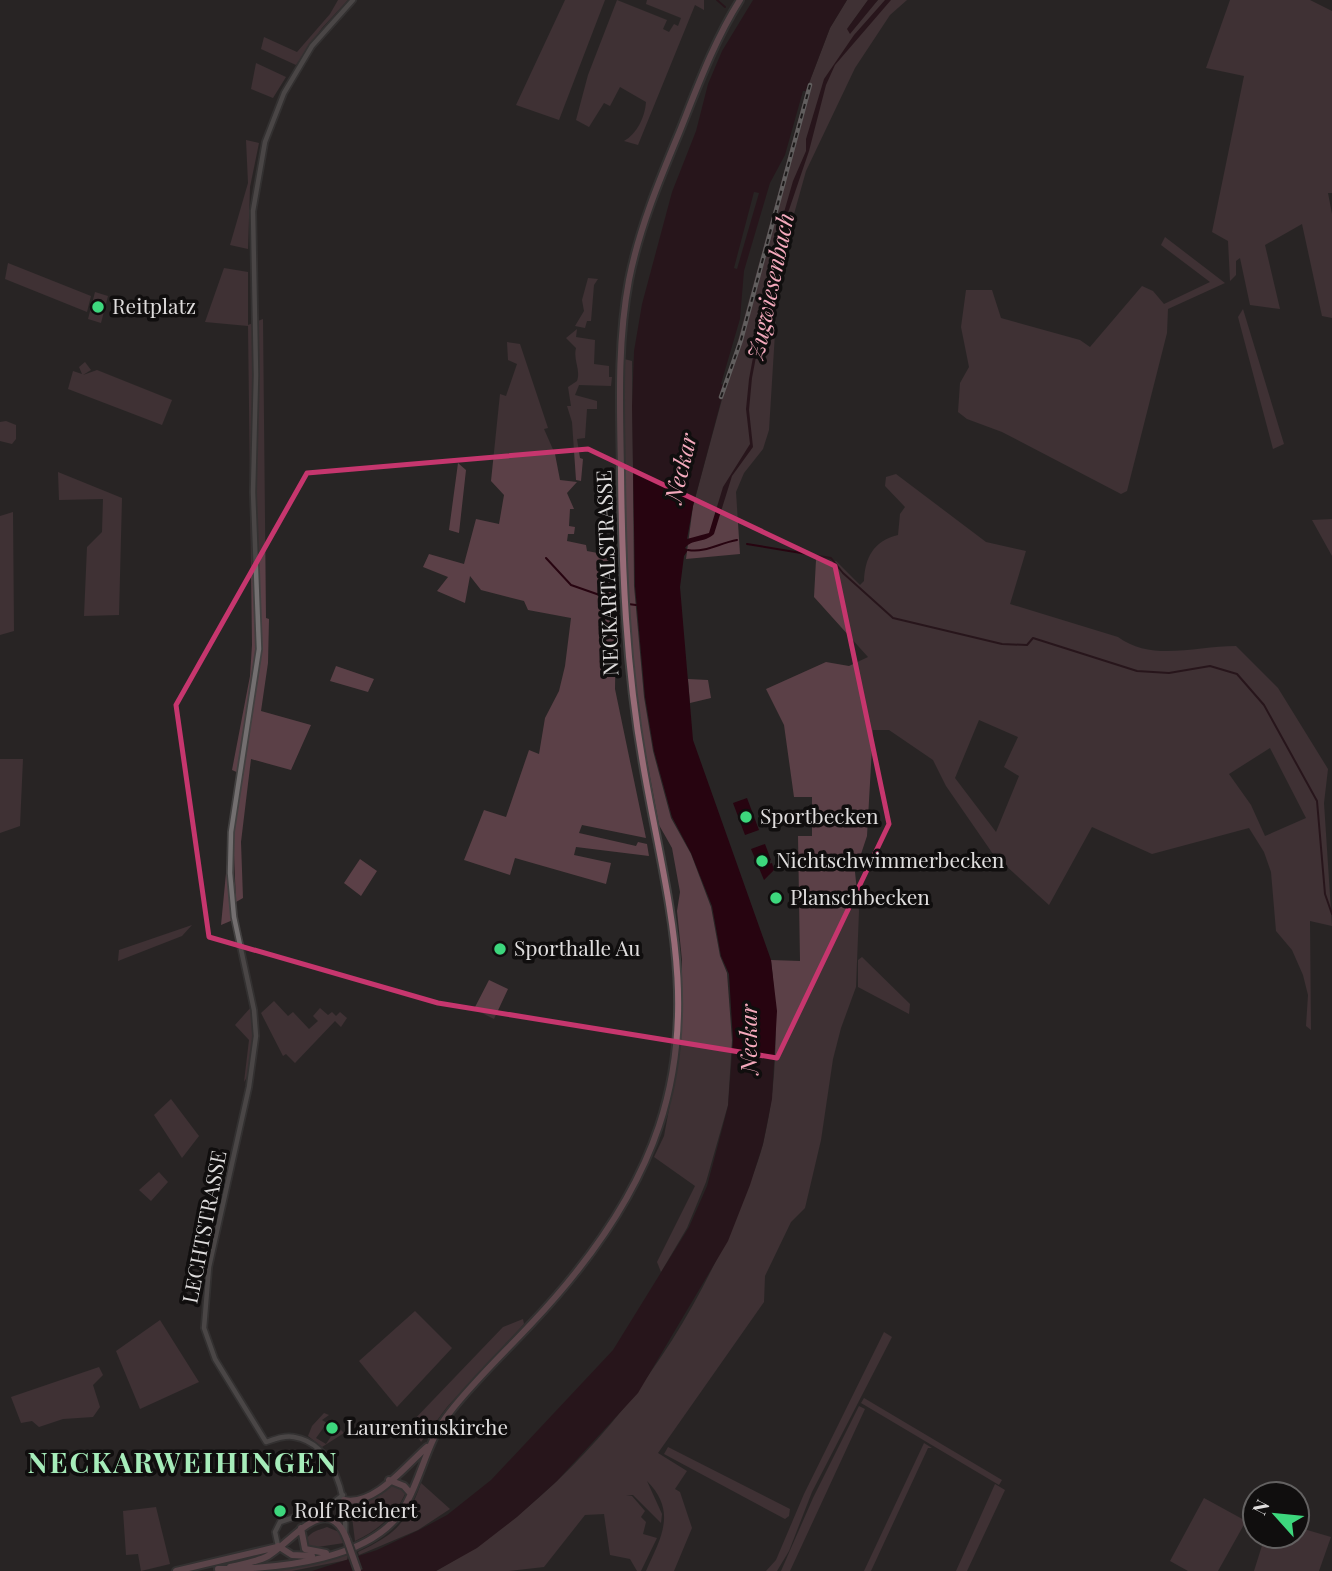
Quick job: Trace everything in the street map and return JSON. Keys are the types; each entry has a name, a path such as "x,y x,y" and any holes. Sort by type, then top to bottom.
{"main road":[{"name":"NECKARTALSTRASSE","path":"428,1446 464,1395 546,1308 583,1263 618,1212 647,1157 672,1082 678,1040 680,985 670,894 644,771 626,651 622,585 621,340 629,281 645,219 698,85 740,0"},
{"path":"344,1498 363,1499 428,1446"},
{"path":"218,1569 299,1564 379,1536 398,1519 411,1494 428,1446"},
{"path":"389,1480 404,1486 411,1494"},
{"path":"210,1571 261,1559 301,1528 323,1519 338,1525 345,1534 358,1571"},
{"path":"301,1528 304,1549 331,1553"},
{"path":"176,1571 278,1546 299,1557 331,1553"}],"street":[{"name":"LECHTSTRASSE","path":"344,1498 331,1464 307,1443 290,1436 266,1442 215,1359 204,1328 209,1267 255,1049 255,1012 234,917 230,873 238,782 257,678 259,649 253,492 256,375 254,198 265,142 284,93 312,46 353,0"},
{"path":"278,1546 276,1526 291,1516 330,1505 344,1498 345,1534"}],"highlighted area":[{"path":"588,449 835,566 889,824 777,1058 438,1003 209,937 176,705 307,473"}],"shaded area":[{"path":"338,0 348,0 322,28 296,65 261,49 264,37 297,52 330,14"},
{"path":"565,0 605,0 559,120 516,105"},
{"path":"617,0 667,20 663,29 669,32 674,24 678,26 681,18 646,4 647,0 704,0 704,10 695,5 638,145 624,141 640,125 646,102 620,87 610,106 604,103 589,127 576,120 588,75"},
{"path":"847,0 868,0 847,29 878,0 907,0 890,15 855,68 806,171 779,268 769,430 763,449 744,473 736,492 740,554 686,559 693,506 806,91 830,28"},
{"path":"1230,0 1310,0 1332,11 1332,193 1328,193 1332,214 1332,318 1322,316 1302,224 1265,245 1280,309 1250,305 1240,258 1236,261 1236,275 1230,281 1228,241 1212,232 1244,76 1206,68"},
{"path":"256,63 286,77 273,98 251,89"},
{"path":"246,140 259,143 250,187 248,249 230,245 248,183"},
{"path":"1165,237 1225,283 1168,309 1167,333 1127,491 1121,494 1002,432 967,419 958,412 960,383 969,367 961,327 966,290 992,290 1001,318 1080,340 1090,347 1142,286 1153,291 1164,304 1210,282 1161,245"},
{"path":"8,263 91,296 87,312 5,279"},
{"path":"224,268 248,272 248,325 263,319 266,618 269,619 268,663 261,711 311,725 291,770 251,759 241,842 243,898 236,902 233,832 241,774 232,770 250,676 252,645 248,326 205,322"},
{"path":"588,278 598,279 594,285 591,321 587,321 585,328 575,326 584,311 582,300"},
{"name":"Reitplatz","path":"95,292 108,296 101,323 88,319"},
{"path":"1243,309 1284,444 1273,449 1238,317"},
{"path":"577,329 576,337 595,340 594,364 609,366 609,377 612,377 611,386 579,385 575,395 597,401 597,409 587,409 585,438 577,439 580,458 583,459 581,481 576,480 572,422 567,406 571,406 568,387 577,381 578,373 576,348 566,338"},
{"path":"507,342 520,344 548,428 544,429 555,454 560,480 577,482 567,493 574,509 570,509 569,526 575,527 574,534 568,534 567,541 586,545 587,551 614,556 611,603 616,625 615,689 646,838 582,825 579,833 636,846 638,842 647,844 649,856 576,847 574,855 611,863 606,884 515,858 510,875 464,860 484,810 506,817 529,750 539,754 545,718 559,691 565,666 571,618 528,610 524,601 481,590 470,576 465,603 437,591 448,577 423,567 429,554 464,564 476,519 499,524 504,495 491,481 500,394 506,396 517,364 508,360"},
{"path":"624,359 632,361 634,586 644,697 653,751 671,818 691,854 711,907 720,956 727,973 732,1040 728,1105 706,1182 687,1228 661,1272 657,1262 695,1186 654,1157 664,1136 681,1045 682,960 677,911 680,892 672,848 659,825 635,697 624,549"},
{"path":"85,362 91,370 83,375 97,370 172,400 162,425 68,389 73,371 82,374 79,367"},
{"path":"0,422 16,425 16,439 12,444 0,441"},
{"path":"458,463 466,470 459,533 449,530"},
{"path":"58,472 122,498 119,615 84,616 87,547 102,532 103,499 59,500"},
{"path":"896,474 986,542 1026,551 1010,604 1118,637 1145,649 1175,651 1236,646 1278,688 1328,769 1324,803 1332,926 1310,921 1311,1030 1306,1026 1308,995 1303,975 1292,950 1276,931 1271,872 1264,852 1249,828 1152,854 1092,827 1049,905 993,854 946,786 933,760 889,730 873,730 867,836 855,872 859,911 856,987 833,1059 821,1140 805,1208 791,1222 765,1276 764,1302 658,1453 687,1471 675,1489 680,1492 692,1528 674,1571 646,1571 661,1537 664,1515 656,1492 647,1481 662,1514 661,1523 633,1495 626,1495 632,1496 645,1511 641,1517 646,1522 643,1534 657,1538 641,1571 637,1571 630,1559 610,1555 604,1514 585,1515 544,1567 509,1571 436,1571 486,1539 533,1503 576,1462 616,1418 685,1319 713,1267 748,1188 763,1144 772,1098 776,1029 771,960 800,961 798,836 812,836 812,797 794,797 784,725 766,689 826,662 849,666 868,657 814,597 816,560 836,561 860,585 864,581 866,565 872,552 882,541 898,535 900,514 905,507 885,486 886,477","holes":["979,720 1018,737 1004,767 1019,776 996,832 955,778","1270,748 1306,818 1265,836 1251,805 1229,774"]},
{"path":"13,512 14,631 0,635 0,516"},
{"path":"1332,519 1332,556 1312,520"},
{"path":"336,666 374,679 368,692 330,681"},
{"path":"688,679 708,680 711,698 690,703"},
{"path":"0,759 23,759 20,826 0,833"},
{"path":"230,832 233,920 221,925"},
{"path":"360,859 377,871 361,896 344,883"},
{"path":"192,925 182,936 118,961 119,950"},
{"path":"862,957 910,1004 909,1014 858,987 858,960"},
{"path":"489,980 508,989 494,1019 474,1009"},
{"path":"274,1001 288,1016 293,1012 309,1029 318,1021 313,1016 320,1008 328,1015 332,1012 336,1016 340,1012 347,1018 341,1027 335,1021 295,1063 286,1054 283,1056 261,1013"},
{"path":"252,1006 253,1055 244,1082 249,1040 235,1025"},
{"path":"171,1099 199,1136 182,1158 154,1115"},
{"path":"159,1172 168,1182 151,1201 139,1190"},
{"path":"415,1311 452,1348 397,1407 359,1361"},
{"path":"523,1319 524,1324 447,1407 421,1442 410,1424 503,1327"},
{"path":"160,1320 199,1382 140,1409 116,1351"},
{"path":"884,1332 892,1337 812,1492 789,1551 777,1571 766,1571 776,1560 804,1494"},
{"path":"99,1367 103,1375 93,1385 100,1407 93,1417 63,1419 39,1427 32,1421 21,1423 11,1397"},
{"path":"864,1398 1002,1480 999,1485 861,1403"},
{"path":"859,1406 865,1409 790,1571 781,1571 813,1498"},
{"path":"324,1413 329,1415 322,1420 327,1423 316,1438 326,1444 332,1435 341,1430 344,1433 322,1447 308,1436 312,1426"},
{"path":"924,1443 932,1448 928,1448 871,1571 864,1571"},
{"path":"668,1447 790,1509 789,1516 785,1519 664,1454"},
{"path":"392,1483 406,1492 402,1501 385,1521 355,1541 351,1509"},
{"path":"421,1483 450,1509 418,1530 359,1555 358,1552 399,1526 411,1508"},
{"path":"995,1484 1005,1490 967,1571 956,1571"},
{"path":"1204,1498 1241,1518 1241,1530 1218,1571 1188,1571 1170,1561"},
{"path":"156,1507 170,1564 141,1571 138,1554 126,1555 123,1511"},
{"path":"327,1527 339,1532 344,1543 311,1548 305,1544 310,1534"},
{"path":"1311,1531 1331,1537 1319,1571 1254,1571 1261,1550 1311,1550"},
{"path":"348,1555 347,1560 292,1571 256,1571"}],"water":[{"name":"Neckar","path":"753,0 847,0 830,28 806,91 803,91 785,155 770,183 744,271 740,319 721,384 725,386 693,506 687,539 709,533 723,487 750,444 746,409 749,379 756,341 764,320 772,254 793,181 806,151 806,139 824,79 854,35 885,0 891,0 835,65 826,85 809,151 774,254 766,322 759,341 752,378 749,410 753,447 732,476 714,534 685,548 688,550 684,556 680,587 693,740 771,960 777,1011 772,1099 763,1144 728,1241 638,1393 557,1481 477,1548 436,1571 312,1571 377,1550 419,1530 447,1515 491,1480 613,1350 689,1227 707,1186 728,1106 733,1040 729,974 721,956 712,906 691,853 672,817 654,751 645,697 635,586 632,406 634,351 642,304 672,192 696,131 708,84 722,51","holes":["754,192 759,193 737,269 734,268"]},
{"path":"868,0 878,0 850,34 847,29"},
{"name":"Sportbecken","path":"747,798 759,830 745,835 733,803"},
{"name":"Nichtschwimmerbecken","path":"765,844 771,860 762,863 762,866 772,863 774,870 764,880 751,849"}],"waterway":[{"path":"717,0 725,7"},
{"path":"688,550 707,549 737,540"},
{"path":"747,544 831,558 843,573 893,618 1002,644 1027,645 1033,638 1137,671 1169,673 1210,666 1237,674 1264,705 1317,801 1325,894 1332,914"},
{"path":"546,558 571,585 611,599"},
{"path":"628,604 636,605"}],"railway":[{"path":"721,397 741,340 810,85"}],"place":[{"name":"Reitplatz","path":"98,307"},
{"name":"Sportbecken","path":"746,817"},
{"name":"Nichtschwimmerbecken","path":"762,861"},
{"name":"Planschbecken","path":"776,898"},
{"name":"Sporthalle Au","path":"500,949"},
{"name":"Laurentiuskirche","path":"332,1428"},
{"name":"Rolf Reichert","path":"280,1511"}],"district":[{"name":"NECKARWEIHINGEN","path":"183,1463"}],"water label":[{"name":"Zugwiesenbach","path":"771,286"}]}
